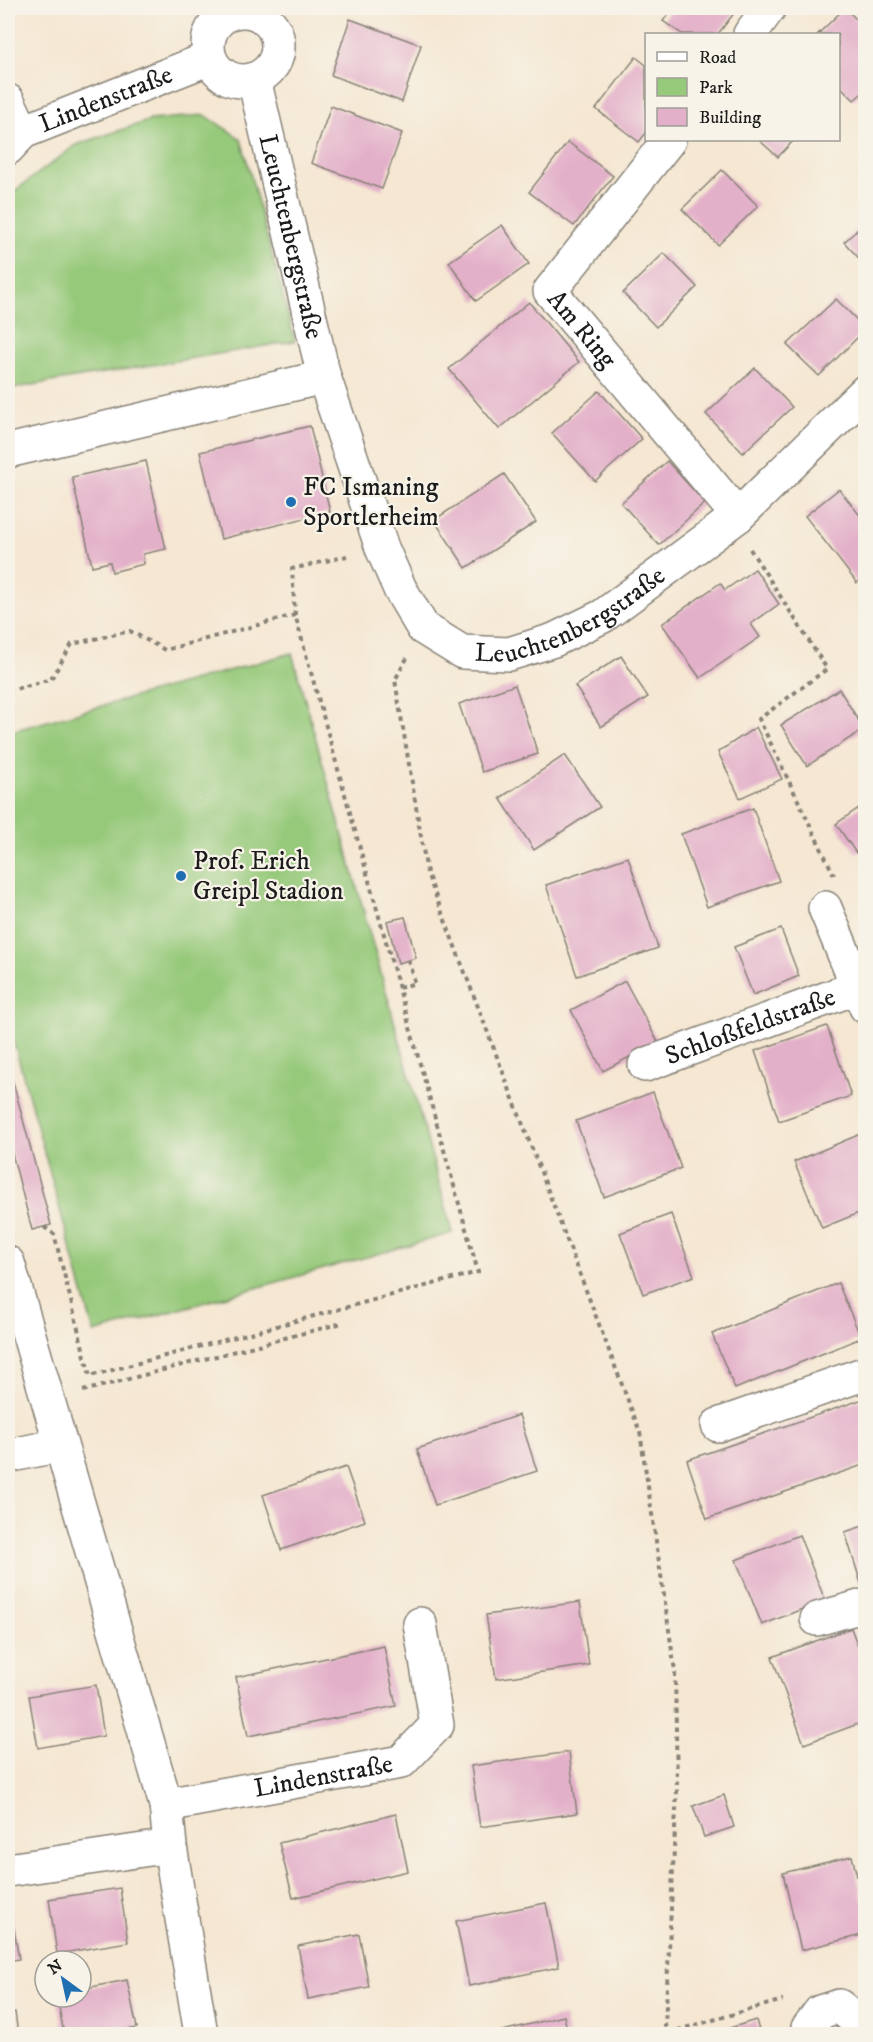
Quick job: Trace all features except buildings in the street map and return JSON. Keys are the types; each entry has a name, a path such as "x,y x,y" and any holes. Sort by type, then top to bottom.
{"street":[{"path":"751,33 769,8"},
{"path":"258,11 274,30 277,47 273,64 265,73 254,79 244,81 223,75 216,67 206,33 224,17 234,12 258,11"},
{"name":"Lindenstraße","path":"13,134 206,33"},
{"name":"Leuchtenbergstraße","path":"254,79 324,377 382,548 400,589 423,628 462,652 509,654 554,640 603,616 738,516 866,391"},
{"path":"8,102 13,134"},
{"name":"Am Ring","path":"668,141 550,291 738,516"},
{"path":"8,451 324,377"},
{"name":"Schloßfeldstraße","path":"645,1065 862,997 855,948 825,908"},
{"path":"8,1263 166,1805 170,1845 201,2034"},
{"path":"718,1425 866,1372"},
{"path":"8,1456 60,1445"},
{"path":"817,1619 866,1605"},
{"name":"Lindenstraße","path":"166,1805 401,1762 437,1725 420,1624"},
{"path":"8,1870 170,1845"},
{"path":"815,2023 839,2006 856,2020 861,2034"}],"path":[{"path":"738,516 742,536 827,669 759,719 838,883 825,908"},
{"path":"44,1227 54,1234 90,1376 478,1272 295,615 292,568 382,548"},
{"path":"8,691 51,679 72,644 130,631 165,650 295,615"},
{"path":"423,628 395,680 427,873 640,1432 675,1671 677,1790 665,2026 671,2032 783,2000 815,2023"},
{"path":"399,988 415,983 408,960"},
{"path":"47,1402 109,1383 342,1323"}],"green space":[{"path":"205,115 241,139 295,341 8,389 8,196 76,145 151,120"},
{"name":"Prof. Erich Greipl Stadion","path":"292,653 453,1233 94,1333 8,1021 8,732"}],"place":[{"name":"FC Ismaning Sportlerheim","path":"291,502"},
{"name":"Prof. Erich Greipl Stadion","path":"181,876"}]}
